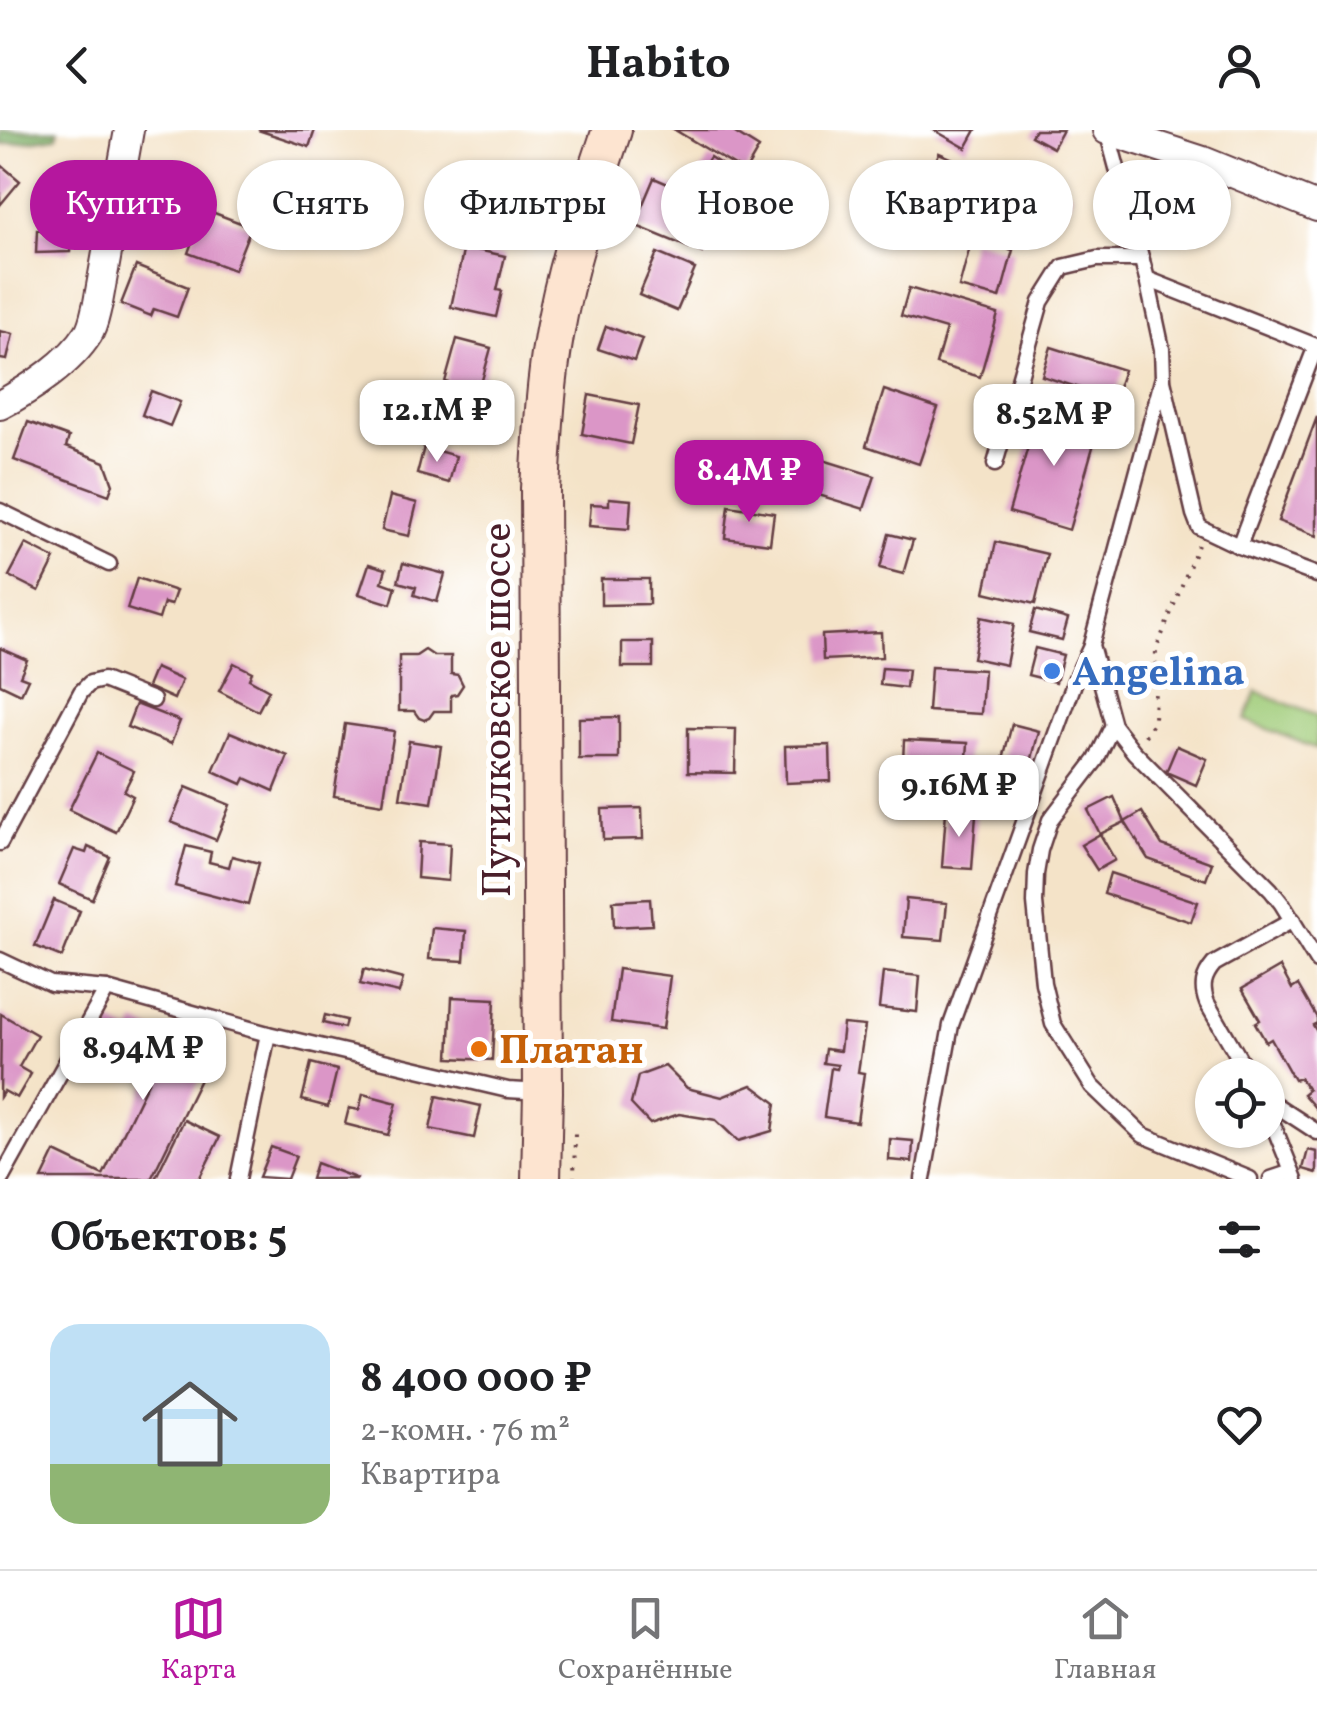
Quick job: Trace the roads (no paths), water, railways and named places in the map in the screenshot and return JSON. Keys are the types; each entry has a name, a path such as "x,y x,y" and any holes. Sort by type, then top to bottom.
{"main road":[{"name":"Путилковское шоссе","path":"541,1179 540,489 544,416 554,337 574,244 612,130"}],"street":[{"path":"0,405 26,391 76,350 90,330 129,130"},
{"path":"1107,130 1203,161 1317,207"}],"lane":[{"path":"1107,130 1148,280 1162,350 1163,377 1199,526 1239,546 1317,575"},
{"path":"995,464 1041,302 1063,266 1096,260 1142,259"},
{"path":"1148,280 1316,346 1239,546"},
{"path":"923,1179 951,1025 1091,645 1163,377"},
{"path":"0,511 109,564"},
{"path":"1091,645 1113,725 1134,752 1271,890 1317,960"},
{"path":"0,843 81,692 90,683 104,680 152,700"},
{"path":"1113,725 1096,760 1050,820 1040,850 1035,903 1043,983 1053,1024 1092,1086 1143,1135 1250,1179"},
{"path":"1239,1058 1207,1003 1203,982 1214,964 1293,920"},
{"path":"0,960 51,984 108,989 268,1034 508,1090 543,1092"},
{"path":"1,1179 108,989"},
{"path":"228,1179 239,1171 268,1034"},
{"path":"1285,1111 1317,1132"},
{"path":"1271,1179 1293,1176 1282,1148"}],"place":[{"name":"Angelina","path":"1052,671"},
{"name":"Платан","path":"479,1049"}]}
